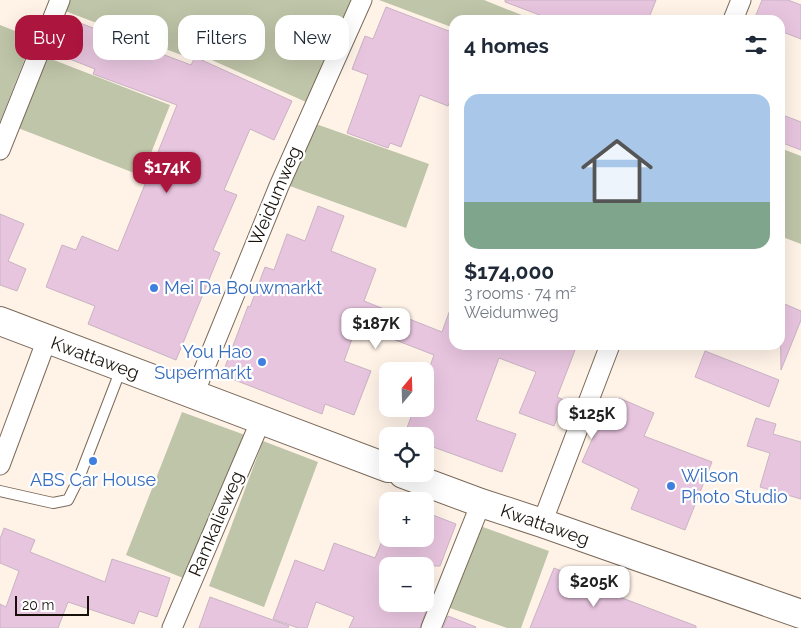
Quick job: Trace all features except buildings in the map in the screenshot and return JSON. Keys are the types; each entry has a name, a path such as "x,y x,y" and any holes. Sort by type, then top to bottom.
{"main road":[{"name":"Kwattaweg","path":"0,321 379,465"},
{"name":"Kwattaweg","path":"425,482 801,614"}],"street":[{"path":"0,150 60,0"},
{"name":"Weidumweg","path":"194,394 279,186 362,0"},
{"path":"735,15 741,0"},
{"path":"0,465 47,339"},
{"path":"542,523 608,350"},
{"name":"Ramkalieweg","path":"172,628 261,420"},
{"path":"431,628 481,503"}],"lane":[{"path":"0,491 53,503 68,500 80,478 121,367"}],"green space":[{"path":"70,0 351,0 344,15 275,15 275,60 325,60 306,102 212,60 265,60 265,15 178,15 178,54 168,50 168,15 93,15 93,22 83,18 83,15 76,15 65,11"},
{"path":"379,0 484,0 522,15 449,15 449,26"},
{"path":"0,25 15,31 15,60 24,60 0,122"},
{"path":"45,60 54,60 170,105 142,176 18,128"},
{"path":"316,124 429,164 406,228 287,185"},
{"path":"785,150 801,156 801,244 785,238"},
{"path":"182,412 245,435 188,580 126,555"},
{"path":"263,441 318,462 264,607 209,586"},
{"path":"480,526 549,551 521,628 507,628 450,608"}],"place":[{"name":"Mei Da Bouwmarkt","path":"154,288"},
{"name":"You Hao Supermarkt","path":"262,362"},
{"name":"ABS Car House","path":"93,461"},
{"name":"Wilson Photo Studio","path":"671,486"}]}
